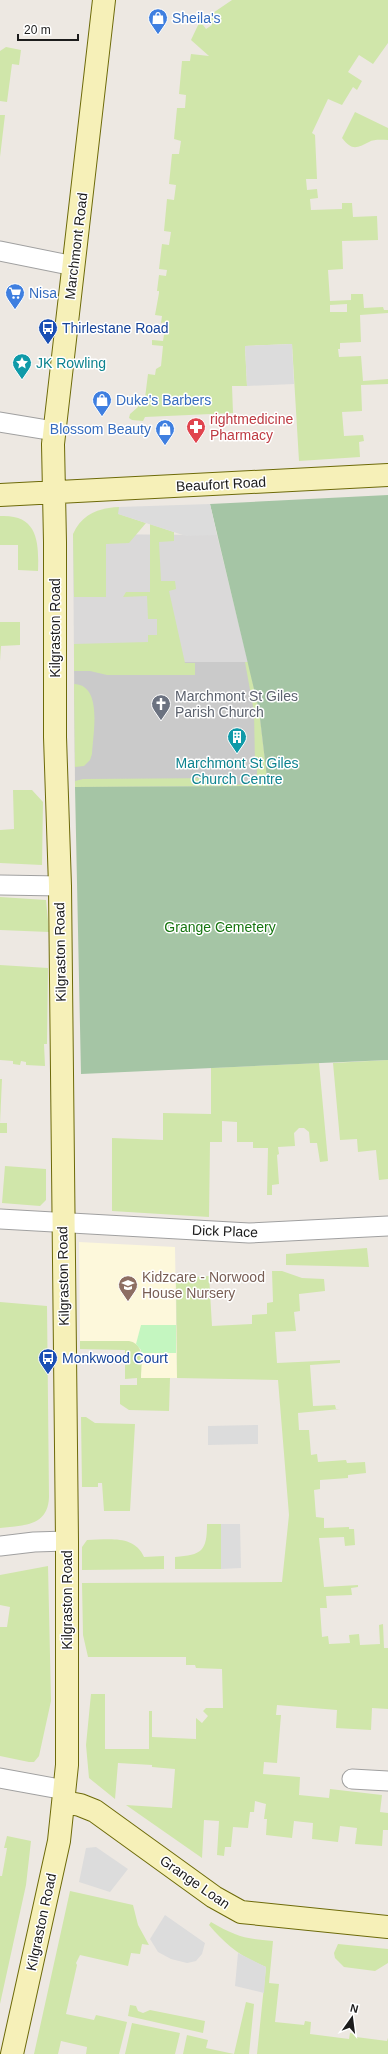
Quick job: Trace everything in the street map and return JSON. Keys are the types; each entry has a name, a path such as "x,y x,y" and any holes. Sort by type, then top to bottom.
{"street":[{"name":"Marchmont Road","path":"54,493 54,431 104,0"},
{"path":"0,250 74,266"},
{"path":"0,422 54,431"},
{"name":"Beaufort Road","path":"0,495 388,475"},
{"name":"Kilgraston Road","path":"12,2054 59,1841 61,1793 67,1726 67,1541 62,1223 60,886 54,737 54,493"},
{"path":"0,885 60,886"},
{"name":"Dick Place","path":"0,1219 249,1233 388,1226"},
{"path":"0,1546 34,1542 67,1541"},
{"path":"0,1778 61,1793"},
{"path":"352,1778 388,1781"},
{"name":"Grange Loan","path":"61,1793 80,1805 95,1811 214,1897 241,1912 388,1926"}],"shaded area":[{"path":"292,344 294,384 247,386 245,346"},
{"path":"210,504 217,535 186,536 118,514 119,507"},
{"path":"73,534 217,535 248,662 74,662"},
{"path":"74,662 248,662 259,710 268,786 75,787"},
{"name":"Kidzcare - Norwood House Nursery","path":"79,1242 175,1247 177,1378 141,1378 141,1350 133,1342 80,1341"},
{"path":"258,1425 258,1444 208,1445 208,1426"},
{"path":"221,1524 240,1524 241,1568 221,1569"},
{"path":"96,1847 128,1869 110,1892 79,1882 86,1848"},
{"path":"165,1915 205,1943 202,1954 196,1961 187,1963 171,1959 158,1952 150,1939"},
{"path":"238,1953 266,1967 264,1993 235,1986"}],"green space":[{"path":"232,0 388,0 388,43 373,64 359,55 348,72 362,81 357,90 353,87 342,105 328,99 312,133 315,135 317,179 306,179 307,190 317,189 318,198 310,199 311,210 342,209 342,203 352,203 353,217 377,216 378,240 342,241 343,269 328,270 330,301 351,300 351,294 363,294 364,308 383,307 384,310 388,310 388,313 360,315 361,342 340,343 340,349 338,349 339,357 361,356 363,381 388,379 388,384 361,385 362,411 342,412 344,436 363,435 364,441 359,442 360,457 299,461 292,344 245,346 247,386 232,386 233,413 145,417 143,421 132,420 129,418 130,414 138,407 138,402 145,398 148,374 155,375 156,369 161,366 163,346 152,345 152,340 163,341 166,322 161,323 162,316 155,315 159,293 159,291 157,291 159,275 166,276 167,270 159,269 162,244 169,245 171,232 164,231 167,199 174,200 176,185 169,184 172,154 179,154 181,141 174,139 177,108 185,108 186,95 179,94 182,61 190,61 191,54 209,56 191,40 200,21 206,29 212,25 207,17","holes":["347,304 347,312 330,312 330,305"]},
{"path":"6,47 21,50 19,65 12,64 7,102 0,101 0,51"},
{"path":"355,112 388,128 388,140 373,140 358,147 352,147 349,145 342,138"},
{"path":"0,115 5,115 0,157"},
{"name":"Grange Cemetery","path":"388,495 388,1060 81,1074 75,787 268,786 259,710 210,504"},
{"path":"119,507 119,514 146,523 129,543 106,544 106,597 74,597 73,534 81,521 92,513 104,509"},
{"path":"0,516 13,517 22,520 29,525 34,532 38,550 38,571 18,570 18,545 0,545"},
{"path":"150,524 174,532 174,541 159,542 161,581 175,581 176,589 169,591 185,663 195,663 195,675 107,675 90,671 74,671 74,644 148,642 148,635 157,635 157,619 148,619 147,596 123,597 126,592 150,592"},
{"path":"0,622 20,622 20,645 1,646 0,661"},
{"path":"245,662 248,662 259,710 268,786 75,787 75,781 83,779 225,778 225,785 257,784 254,712"},
{"path":"74,684 83,686 89,692 93,701 94,712 92,754 90,760 84,766 75,767"},
{"path":"13,790 32,790 43,802 42,865 0,863 0,830 14,829"},
{"path":"0,897 46,900 49,932 0,930"},
{"path":"0,965 48,968 47,1044 44,1044 45,1066 26,1065 26,1062 21,1061 20,1065 13,1064 13,1061 0,1060"},
{"path":"388,1060 388,1179 379,1180 376,1150 358,1152 357,1139 340,1140 333,1063"},
{"path":"319,1063 328,1161 320,1162 317,1143 310,1143 309,1132 304,1128 299,1128 294,1133 295,1146 278,1147 279,1154 277,1155 279,1184 272,1185 272,1195 267,1195 268,1148 253,1148 253,1142 237,1142 237,1122 222,1121 222,1142 210,1142 209,1217 112,1211 112,1138 163,1140 163,1113 211,1114 211,1068"},
{"path":"0,1079 2,1079 0,1123"},
{"path":"0,1123 7,1123 7,1133 0,1133"},
{"path":"5,1166 46,1169 46,1200 40,1206 2,1203"},
{"path":"367,1248 369,1267 286,1265 286,1254"},
{"path":"272,1271 282,1271 302,1278 324,1279 325,1291 299,1294 300,1311 294,1312 296,1331 275,1332 277,1363 340,1360 340,1363 310,1365 313,1406 335,1405 336,1409 340,1409 298,1413 299,1430 309,1430 311,1455 317,1454 318,1462 346,1460 347,1463 365,1462 366,1473 348,1475 348,1478 320,1480 320,1489 314,1490 316,1517 324,1518 324,1528 349,1527 349,1529 354,1529 355,1545 345,1546 344,1537 319,1538 324,1587 358,1585 358,1587 351,1588 352,1595 326,1596 327,1608 320,1608 322,1637 328,1636 329,1644 350,1643 349,1635 359,1634 360,1645 380,1644 379,1625 383,1624 384,1648 388,1648 388,1709 372,1708 371,1730 336,1728 337,1710 277,1705 276,1715 281,1715 277,1763 264,1762 263,1774 300,1777 299,1795 329,1798 330,1789 382,1795 380,1812 388,1813 388,1830 383,1830 382,1846 355,1844 357,1828 340,1826 338,1842 312,1839 313,1823 294,1821 292,1838 266,1835 267,1819 264,1819 266,1804 255,1801 254,1812 250,1812 248,1828 233,1827 231,1847 225,1847 224,1856 217,1855 219,1821 204,1820 202,1858 126,1805 172,1808 175,1769 152,1767 152,1765 118,1763 115,1799 89,1778 86,1745 91,1694 105,1694 105,1749 149,1749 149,1711 152,1711 152,1737 196,1739 196,1718 202,1723 208,1716 203,1711 206,1708 223,1708 222,1669 196,1668 195,1665 186,1665 186,1657 88,1657 83,1635 82,1583 282,1582 289,1515 278,1380 177,1378 176,1278 209,1276 212,1326 252,1324 252,1315 267,1314 267,1303 273,1302"},
{"path":"0,1302 47,1306 49,1497 48,1507 44,1514 33,1523 0,1528"},
{"path":"141,1325 176,1325 176,1353 141,1353 141,1350 136,1344"},
{"path":"80,1341 129,1341 138,1346 142,1361 141,1378 170,1378 169,1411 129,1410 120,1404 120,1385 137,1385 137,1378 125,1379 125,1350 80,1349"},
{"path":"81,1417 86,1417 95,1423 135,1424 130,1511 104,1511 102,1483 98,1483 98,1487 82,1487"},
{"path":"207,1524 221,1524 221,1569 175,1569 175,1557 197,1553 204,1546 207,1533"},
{"path":"111,1539 127,1542 140,1550 144,1557 164,1556 164,1569 82,1570 82,1547 87,1540"},
{"path":"48,1566 51,1701 39,1756 34,1762 29,1762 0,1756 0,1627 7,1627 10,1607 0,1605 0,1575"},
{"path":"7,1836 31,1841 26,1885 0,2004 0,1876 2,1876 7,1848 4,1848"},
{"path":"70,1891 133,1905 138,1925 149,1945 142,1944 140,1954 131,1953 128,1966 80,1955 76,1963 77,1965 66,2014 94,2020 96,2015 127,2022 119,2054 86,2054 87,2047 61,2041 58,2054 34,2054"},
{"path":"211,1922 240,1936 273,1941 269,1983 279,1984 275,2022 304,2025 305,2021 311,2022 310,2034 349,2039 350,2033 356,2034 356,2037 387,2041 388,2038 388,2054 257,2054 266,1967 234,1950 209,1925"},
{"path":"338,1944 388,1949 388,1963 375,1971 344,1967 335,1958 334,1953"},
{"path":"246,2002 254,2004 249,2054 234,2054"},
{"path":"130,2005 136,2006 138,2011 143,2013 150,2010 205,2021 203,2033 128,2016"},
{"path":"132,2023 180,2033 175,2054 125,2054"},
{"path":"187,2035 208,2040 206,2048 234,2054 183,2054"}],"place":[{"name":"Sheila's","path":"158,35"},
{"name":"Nisa","path":"15,310"},
{"name":"Thirlestane Road","path":"48,345"},
{"name":"JK Rowling","path":"22,380"},
{"name":"Duke's Barbers","path":"102,417"},
{"name":"rightmedicine Pharmacy","path":"196,444"},
{"name":"Blossom Beauty","path":"165,446"},
{"name":"Marchmont St Giles Parish Church","path":"161,721"},
{"name":"Marchmont St Giles Church Centre","path":"237,754"},
{"name":"Kidzcare - Norwood House Nursery","path":"128,1302"},
{"name":"Monkwood Court","path":"48,1375"}]}
